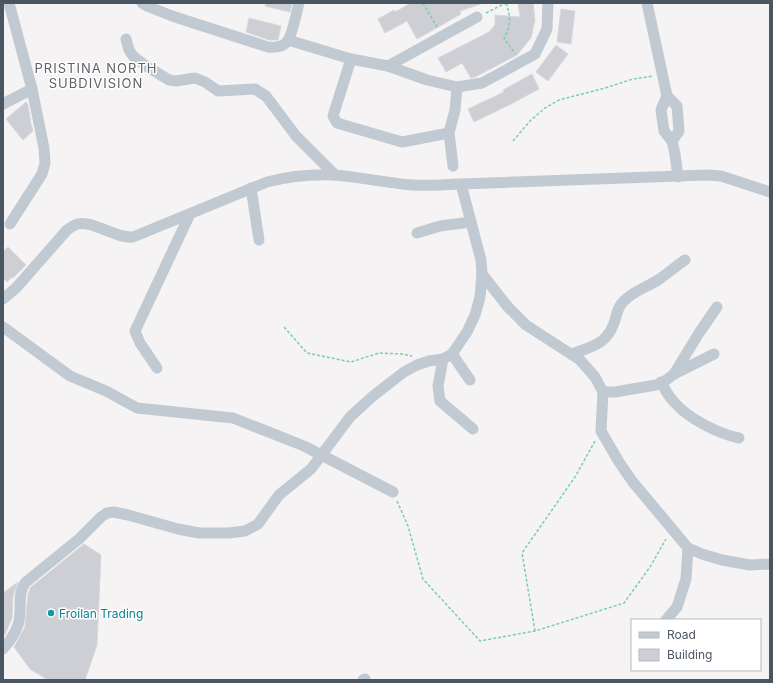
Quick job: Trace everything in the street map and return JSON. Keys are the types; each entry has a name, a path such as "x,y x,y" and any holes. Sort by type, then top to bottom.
{"street":[{"path":"142,3 172,16 268,47 280,47 288,40 299,3"},
{"path":"288,40 351,59 388,66 427,80 456,87 482,83 535,54 547,29 548,3"},
{"path":"646,3 667,96 661,110 664,131 672,141 676,154 678,177"},
{"path":"9,5 32,89 44,148 45,163 42,174 10,224"},
{"path":"388,66 477,17"},
{"path":"126,39 129,50 134,56 146,66 170,80 176,81 195,78 205,82 218,91 255,89 262,92 296,136 335,176"},
{"path":"351,59 333,116 337,123 402,142 449,133"},
{"path":"453,166 449,133 455,110 456,87"},
{"path":"3,104 32,89"},
{"path":"667,96 677,106 679,131 672,141"},
{"path":"3,299 16,288 67,230 74,225 89,225 119,236 127,238 133,237 250,188 284,178 307,175 335,176 410,185 433,186 707,175 721,176 770,192"},
{"path":"461,184 481,260 482,274 480,297 475,315 467,332 447,356 438,386 440,401 473,430"},
{"path":"250,188 260,240"},
{"path":"157,368 140,343 136,331 190,214"},
{"path":"417,233 440,226 470,222"},
{"path":"572,354 600,344 610,332 617,310 629,295 657,280 685,260"},
{"path":"482,274 508,307 526,325 572,354 594,377 603,392 601,431 632,481 688,548 722,560 750,565 770,564"},
{"path":"674,374 699,333 717,308"},
{"path":"3,327 70,376 106,391 137,408 233,418 304,446 393,492"},
{"path":"603,392 656,385 674,374 714,354"},
{"path":"3,649 12,639 18,624 21,588 26,582 107,513 114,512 128,515 178,529 199,533 229,533 245,531 258,524 279,495 311,469 320,455 350,417 373,396 404,372 417,365 447,356"},
{"path":"447,356 470,380"},
{"path":"661,382 675,404 685,412 720,433 740,438"},
{"path":"667,619 677,607 686,579 688,548"}],"path":[{"path":"424,3 442,35"},
{"path":"477,17 506,3 510,13 510,20 509,27 504,38 520,62"},
{"path":"513,141 530,121 545,108 558,100 633,79 663,74"},
{"path":"284,327 307,353 351,362 379,353 402,354 429,361"},
{"path":"535,631 522,553 575,477 601,431"},
{"path":"393,492 408,526 423,579 480,641 535,631 624,603 650,567 672,528"}],"building":[{"path":"266,3 292,3 290,12 265,6"},
{"path":"411,3 481,4 460,11 461,14 417,39 407,21 385,33 378,19"},
{"path":"518,3 533,3 535,20 531,38 517,55 471,78 462,63 446,72 438,58 489,32 495,25 495,15 520,17"},
{"path":"561,9 575,11 571,44 557,42"},
{"path":"249,18 281,26 278,40 269,40 246,32"},
{"path":"556,45 568,54 548,81 536,72"},
{"path":"532,74 539,89 474,122 468,109 504,92 503,90"},
{"path":"26,102 28,105 33,131 23,140 6,119"},
{"path":"8,247 26,265 7,282 3,278 3,252"},
{"name":"Froilan Trading","path":"84,544 101,555 97,645 85,680 48,680 30,669 14,647 25,627 28,594 31,587"},
{"path":"18,582 13,596 12,618 5,635 3,632 3,593"}],"place":[{"name":"Froilan Trading","path":"51,613"}],"district":[{"name":"PRISTINA NORTH SUBDIVISION","path":"96,76"}]}
